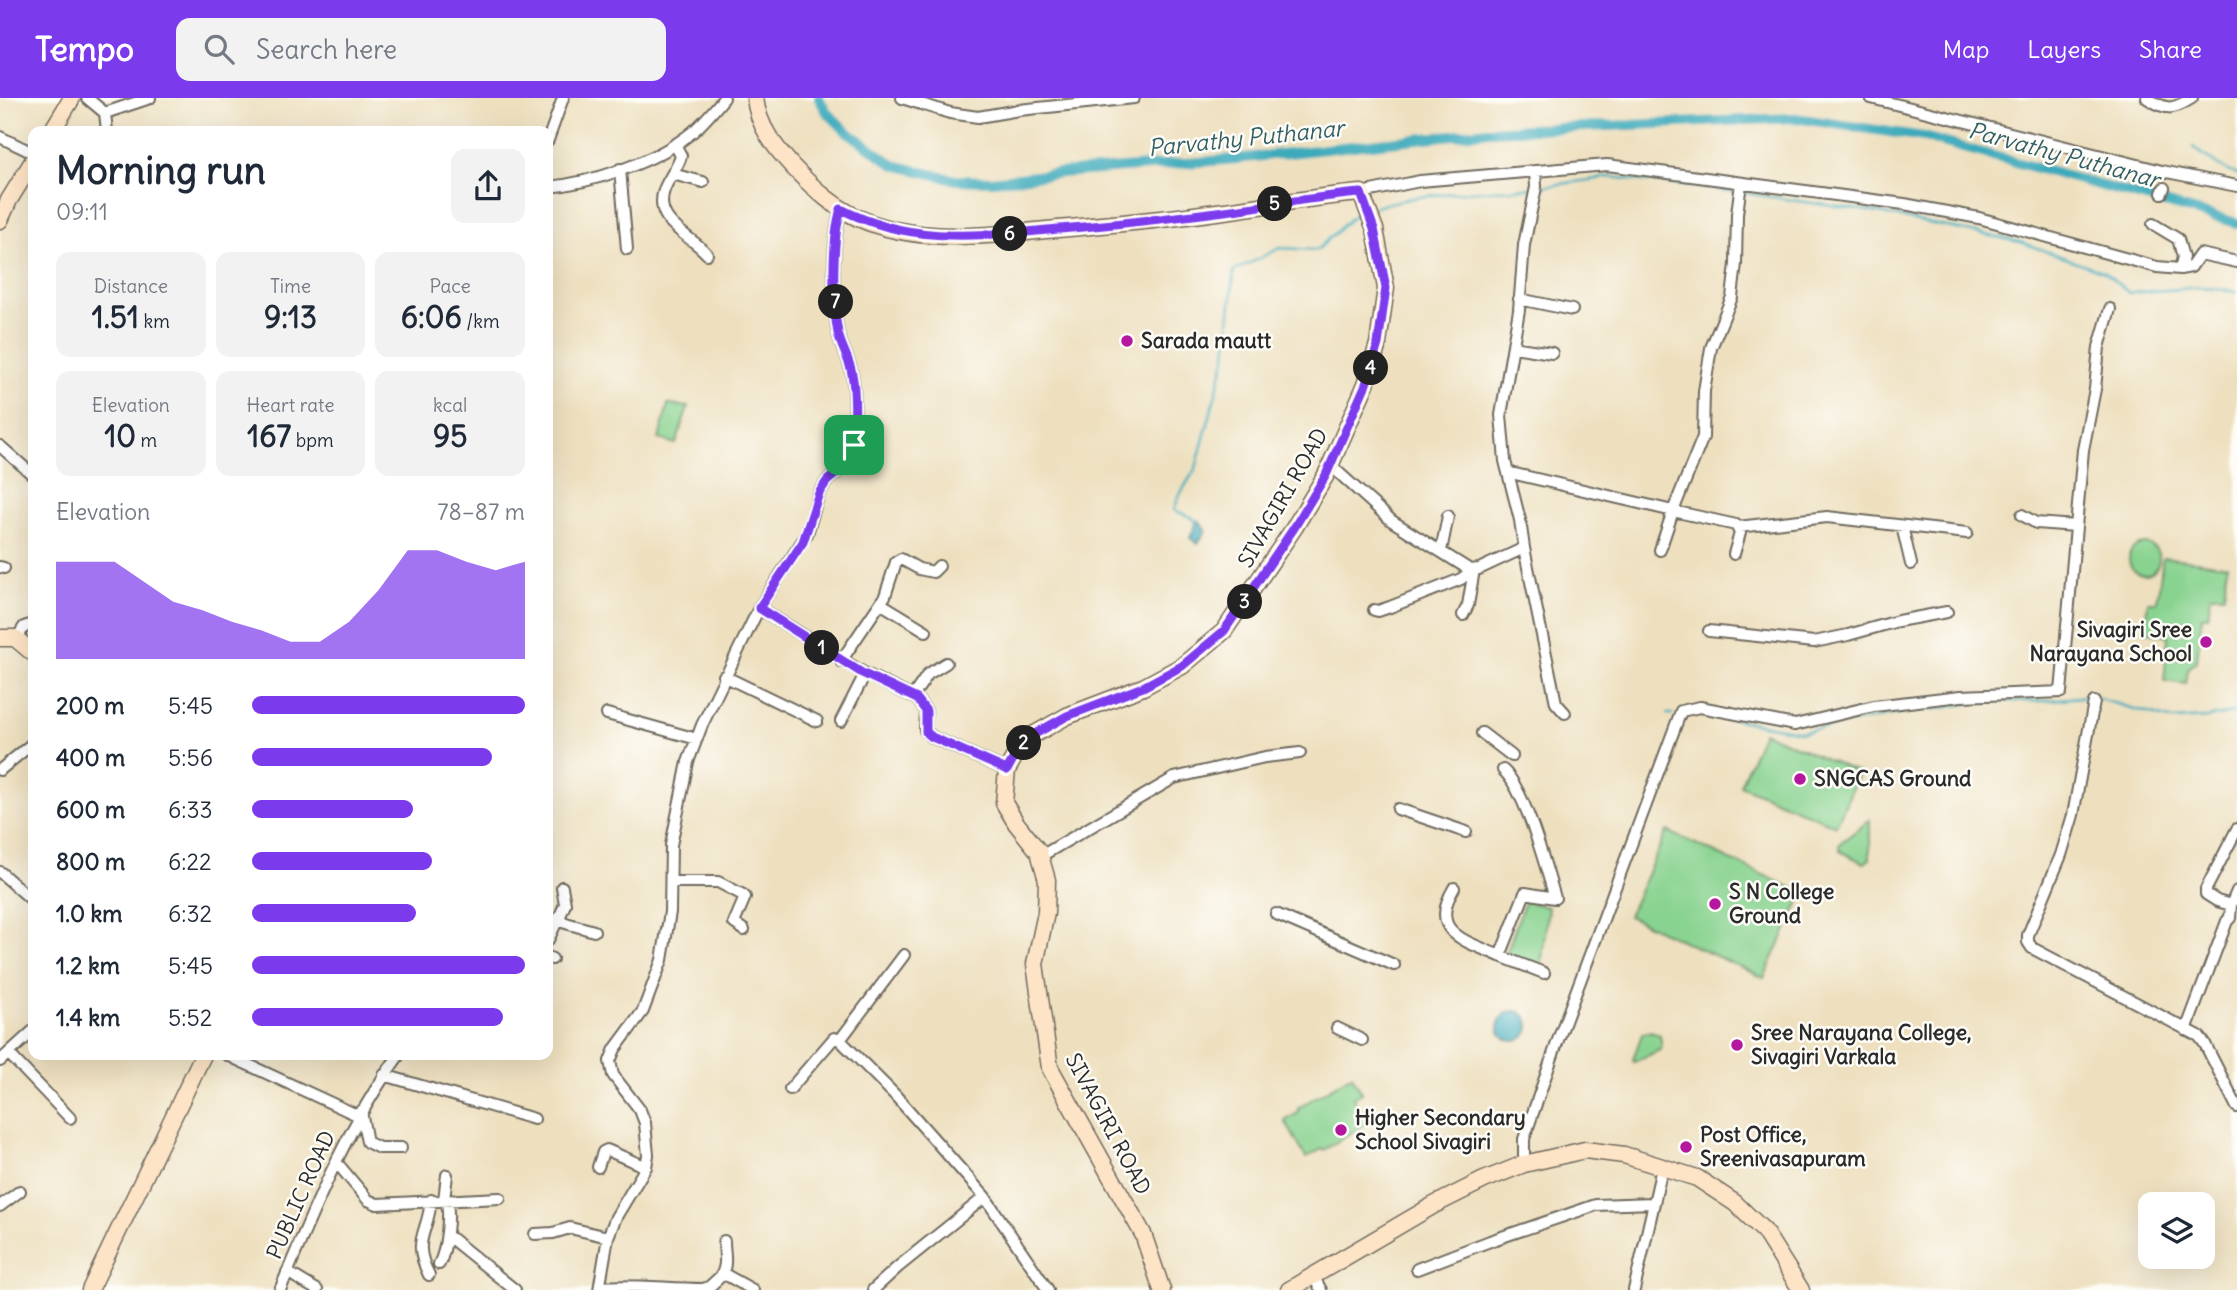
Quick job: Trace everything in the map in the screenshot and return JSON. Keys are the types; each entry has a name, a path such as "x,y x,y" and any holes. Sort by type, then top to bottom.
{"main road":[{"path":"55,126 72,98"},
{"path":"755,98 760,120 776,148 817,193 867,222 894,229 929,234 993,236 1138,222 1321,196 1364,201"},
{"path":"0,220 28,169"},
{"name":"SIVAGIRI ROAD","path":"1162,1290 1143,1234 1050,1068 1035,964 1046,913 1047,880 1041,856 1004,803 1007,770 1020,747 1033,735 1067,716 1143,687 1182,666 1224,631 1294,528 1326,475 1366,384 1378,344 1386,288 1374,229 1364,201"},
{"path":"8,638 28,650"},
{"path":"90,1290 201,1060"},
{"path":"1289,1290 1317,1283 1434,1205 1524,1164 1577,1151 1594,1150 1624,1155 1698,1178 1735,1203 1764,1231 1801,1290"}],"street":[{"path":"87,98 104,113 106,126"},
{"path":"104,113 150,98"},
{"path":"553,126 563,98"},
{"path":"553,186 620,169 675,145 702,124 724,98"},
{"path":"902,98 950,113 978,117 1134,98"},
{"path":"1871,98 2162,171 2237,186"},
{"path":"2147,98 2163,108 2179,106 2192,98"},
{"path":"0,137 28,151"},
{"path":"675,145 681,156 664,190 662,199 667,219 707,254"},
{"path":"1364,201 1420,181 1607,165 1873,198 1966,216 2157,267 2192,267 2200,254 2237,262"},
{"path":"620,169 627,249"},
{"path":"1535,171 1536,187 1524,245 1513,347 1502,398 1502,438 1556,703 1565,713"},
{"path":"672,174 703,182"},
{"path":"1660,550 1703,437 1704,391 1711,348 1732,297 1741,183"},
{"path":"724,1241 725,1269 709,1288 642,1288 622,1285 600,1289 608,1237 616,1217 646,1167 648,1140 640,1110 613,1075 610,1061 615,1049 643,1011 666,941 674,820 696,739 759,608 803,542 819,493 853,455 854,384 837,331 835,295 835,251 841,209"},
{"path":"2153,224 2178,239 2183,257 2180,269"},
{"path":"1519,299 1572,310"},
{"path":"1524,1164 1524,1139 1558,1040 1681,711 1700,707 1795,725 1874,706 1961,696 2061,692 2083,450 2095,389 2099,347 2110,309"},
{"path":"1513,347 1552,353"},
{"path":"0,446 28,471"},
{"path":"1329,464 1392,521 1457,564 1474,570"},
{"path":"1511,473 1738,527 1828,517 1967,533"},
{"path":"2022,515 2028,521 2036,523 2076,526"},
{"path":"1441,551 1448,516"},
{"path":"1902,526 1911,564"},
{"path":"1734,554 1740,533 1738,527"},
{"path":"1374,610 1378,611 1461,579 1474,570 1524,548"},
{"path":"841,660 880,603 898,560 901,559 923,571 935,572 939,566"},
{"path":"1463,615 1468,605 1474,570"},
{"path":"880,603 926,631"},
{"path":"759,608 865,674 913,696 925,709 925,729 929,735 946,745 1007,770"},
{"path":"1709,631 1814,642 1947,612"},
{"path":"8,638 28,626"},
{"path":"913,696 928,674 946,663"},
{"path":"841,721 865,674"},
{"path":"724,676 817,721"},
{"path":"2094,702 2073,815 2061,855 2028,941 2032,947 2199,1037 2237,1107"},
{"path":"607,714 696,739"},
{"path":"1482,733 1512,756"},
{"path":"0,770 28,747"},
{"path":"1041,856 1174,778 1255,759 1300,753"},
{"path":"1500,956 1525,893 1555,898 1547,864 1514,783 1503,770"},
{"path":"1398,809 1466,832"},
{"path":"2231,905 2213,899 2206,891 2237,829"},
{"path":"0,872 28,897"},
{"path":"672,881 718,882 743,895 745,897 734,922 744,930"},
{"path":"562,887 565,906 554,920 594,931"},
{"path":"1454,888 1447,904 1445,924 1454,936 1544,972"},
{"path":"2186,1030 2227,921 2234,918 2231,905 2237,891"},
{"path":"1276,915 1394,965"},
{"path":"840,1040 904,955"},
{"path":"1337,1028 1362,1040"},
{"path":"28,1036 2,1059 70,1118"},
{"path":"790,1089 834,1038 840,1040 895,1095 985,1197 1048,1290"},
{"name":"PUBLIC ROAD","path":"239,1060 360,1113"},
{"name":"PUBLIC ROAD","path":"280,1290 360,1113 395,1060"},
{"path":"384,1075 534,1119"},
{"path":"360,1113 367,1142 379,1148 401,1148"},
{"path":"598,1167 603,1152 607,1150 646,1167"},
{"path":"337,1163 355,1187 372,1202 500,1198"},
{"path":"1634,1290 1662,1168"},
{"path":"439,1264 445,1251 447,1175"},
{"path":"0,1206 20,1191"},
{"path":"873,1290 985,1197"},
{"path":"429,1275 419,1250 431,1200"},
{"path":"1417,1269 1596,1205 1653,1203"},
{"path":"535,1234 570,1228 608,1237"},
{"path":"452,1238 515,1290"},
{"path":"287,1272 317,1290"},
{"path":"721,1276 726,1275 753,1290"}],"green space":[{"path":"668,404 688,407 676,444 659,439"},
{"path":"2144,544 2155,548 2159,559 2155,570 2144,574 2133,570 2129,559 2133,548"},
{"path":"2163,557 2227,565 2224,595 2211,595 2208,616 2202,616 2197,661 2188,669 2186,684 2164,681 2168,636 2144,631 2148,602 2157,602"},
{"name":"SNGCAS Ground","path":"1763,732 1859,773 1836,826 1740,785"},
{"path":"1870,820 1870,859 1864,863 1840,851 1839,844"},
{"name":"S N College Ground","path":"1667,831 1803,893 1764,978 1628,916"},
{"path":"1525,901 1548,907 1541,968 1506,954"},
{"path":"1651,1031 1660,1035 1662,1047 1634,1062 1642,1034"},
{"path":"1352,1075 1362,1093 1353,1098 1361,1112 1372,1106 1378,1116 1324,1150 1306,1158 1285,1121 1299,1112 1298,1108"}],"water":[{"path":"1198,520 1206,530 1198,544 1190,538"},
{"path":"1514,1011 1520,1012 1528,1020 1528,1032 1520,1040 1514,1041 1508,1040 1500,1032 1499,1026 1500,1020 1508,1012"}],"waterway":[{"name":"Parvathy Puthanar","path":"819,98 826,111 845,130 894,165 956,180 992,181 1236,159 1489,131 1795,118 1924,137 2237,223"},
{"path":"2193,147 2217,165 2237,175"},
{"path":"1539,187 1611,177 1737,192"},
{"path":"1373,208 1430,195 1533,188"},
{"path":"1744,193 1874,212 2020,242 2105,272 2129,293 2203,287 2237,292"},
{"path":"1197,525 1193,518 1174,510 1196,468 1226,356 1234,271 1280,248 1317,250 1353,216 1364,212"},
{"path":"1930,710 1983,701 2041,701 2089,696 2173,720 2207,718 2237,712"},
{"path":"1702,713 1801,732 1908,712"},
{"path":"1667,714 1672,714"}],"place":[{"name":"Sarada mautt","path":"1127,341"},
{"name":"Sivagiri Sree Narayana School","path":"2206,642"},
{"name":"SNGCAS Ground","path":"1800,779"},
{"name":"S N College Ground","path":"1715,904"},
{"name":"Sree Narayana College, Sivagiri Varkala","path":"1737,1045"},
{"name":"Higher Secondary School Sivagiri","path":"1341,1130"},
{"name":"Post Office, Sreenivasapuram","path":"1686,1147"}],"route":[{"path":"1361,193 1374,229 1386,288 1378,344 1366,384 1326,475 1294,528 1224,631 1182,666 1143,687 1067,716 1033,735 1020,747 1007,770 932,737 926,732 926,711 917,699 906,691 893,689 862,673 759,608 803,542 819,493 827,481 850,461 854,445 854,384 837,331 835,295 835,251 841,209 867,222 894,229 929,234 993,236 1138,222 1321,196 1361,193"}]}
